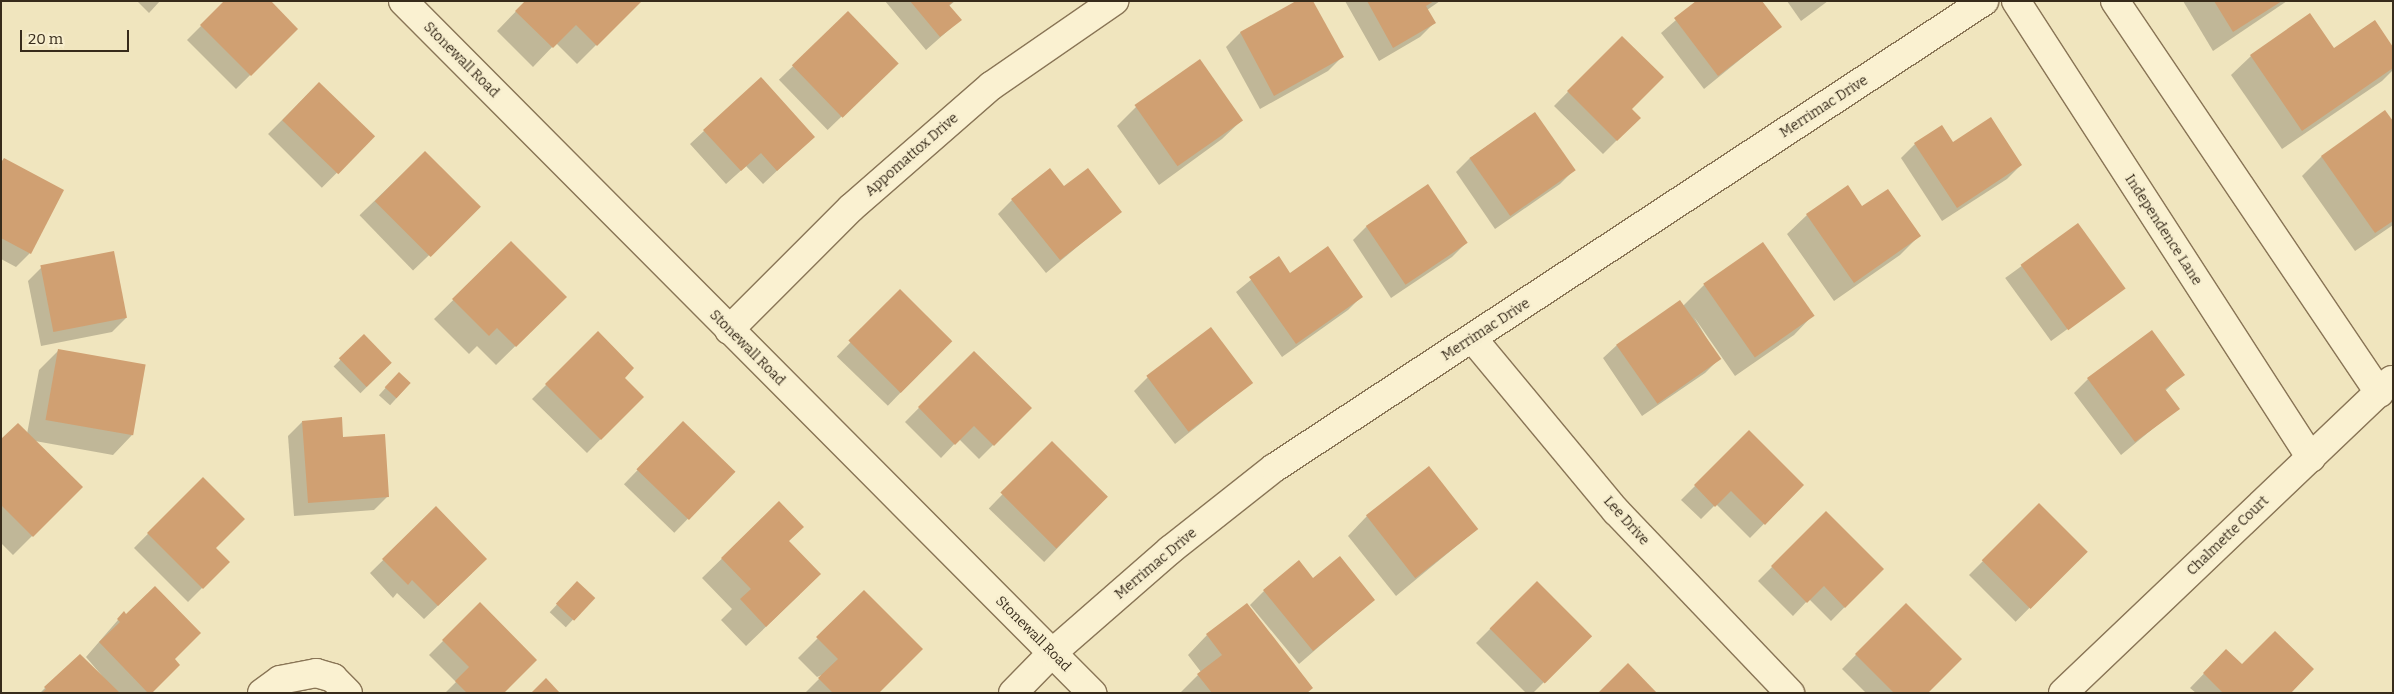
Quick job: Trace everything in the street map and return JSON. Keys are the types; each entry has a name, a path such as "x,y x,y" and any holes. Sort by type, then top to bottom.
{"street":[{"name":"Appomattox Drive","path":"729,330 850,208 991,86 1114,1"},
{"name":"Merrimac Drive","path":"1013,693 1052,653 1170,550 1274,468 1473,339 1984,1"},
{"name":"Independence Lane","path":"2016,1 2311,458"},
{"path":"2115,1 2386,386"},
{"name":"Stonewall Road","path":"404,2 1092,693"},
{"name":"Lee Drive","path":"1473,339 1616,511 1790,693"},
{"name":"Chalmette Court","path":"2063,693 2386,386"},
{"path":"271,686 316,673 333,678 348,693"}],"building":[{"path":"224,1 271,1 298,29 251,76 200,25"},
{"path":"525,1 642,1 597,46 576,25 553,48 515,11"},
{"path":"910,1 954,1 949,5 962,20 940,37"},
{"path":"1296,1 1313,1 1344,57 1274,96 1240,32"},
{"path":"1367,1 1434,1 1426,6 1436,23 1393,48"},
{"path":"1696,1 1762,1 1782,27 1718,76 1674,18"},
{"path":"2214,1 2282,1 2233,32"},
{"path":"848,11 899,64 843,118 792,65"},
{"path":"2310,13 2334,48 2375,20 2393,47 2393,68 2302,131 2250,55"},
{"path":"1622,36 1664,77 1632,109 1641,118 1617,141 1567,91"},
{"path":"1200,59 1243,120 1177,166 1134,105"},
{"path":"761,77 815,137 777,171 761,153 741,171 703,130"},
{"path":"319,82 375,136 338,174 282,120"},
{"path":"2385,110 2393,121 2393,221 2375,233 2321,156"},
{"path":"1535,112 1576,170 1510,216 1469,158"},
{"path":"1991,117 2022,165 1957,208 1914,143 1942,125 1953,142"},
{"path":"425,151 481,207 431,257 375,201"},
{"path":"4,158 64,190 31,254 1,238 1,163"},
{"path":"1050,168 1064,186 1088,168 1122,212 1060,260 1011,199"},
{"path":"1428,184 1468,243 1406,285 1366,226"},
{"path":"1848,185 1862,206 1888,189 1921,236 1854,283 1806,214"},
{"path":"2078,223 2126,289 2068,330 2021,265"},
{"path":"511,241 567,297 516,347 497,328 489,336 452,299"},
{"path":"1763,242 1815,316 1755,358 1703,284"},
{"path":"1328,246 1363,297 1296,344 1249,277 1279,256 1290,273"},
{"path":"114,251 127,318 53,332 40,265"},
{"path":"900,289 952,341 901,393 848,341"},
{"path":"1680,300 1721,359 1657,404 1616,345"},
{"path":"1211,327 1253,383 1188,432 1146,376"},
{"path":"2152,330 2185,375 2165,389 2180,409 2135,442 2087,378"},
{"path":"598,331 634,368 625,378 644,397 601,440 545,384"},
{"path":"364,334 392,363 367,387 339,358"},
{"path":"58,349 146,364 133,435 45,420"},
{"path":"974,351 1032,408 994,446 974,426 955,445 918,407"},
{"path":"399,372 411,383 396,398 385,387"},
{"path":"342,417 343,437 385,434 389,497 308,503 302,421"},
{"path":"683,421 736,472 689,520 636,469"},
{"path":"18,423 83,487 33,537 1,505 1,439"},
{"path":"1749,430 1804,485 1765,525 1731,491 1715,507 1694,485"},
{"path":"1052,441 1108,497 1056,548 1000,493"},
{"path":"1429,466 1478,529 1415,578 1366,515"},
{"path":"203,477 245,519 216,548 230,562 203,589 147,533"},
{"path":"779,501 804,527 789,541 821,574 766,627 740,599 751,589 721,558"},
{"path":"2039,503 2088,552 2031,609 1982,560"},
{"path":"436,506 487,559 438,606 412,580 408,585 382,559"},
{"path":"1826,511 1884,569 1845,608 1824,586 1807,603 1771,566"},
{"path":"1340,556 1375,600 1313,651 1263,590 1299,560 1313,578"},
{"path":"577,581 595,598 574,621 556,604"},
{"path":"1537,581 1592,636 1545,684 1490,628"},
{"path":"155,586 201,633 175,659 180,665 152,693 148,693 99,642 120,622 117,619 124,611 126,614"},
{"path":"864,590 923,649 879,693 833,693 818,678 838,659 816,637"},
{"path":"480,602 537,660 504,693 467,693 455,681 469,667 442,640"},
{"path":"1247,603 1313,688 1307,693 1212,693 1197,674 1222,655 1206,634"},
{"path":"1906,603 1962,659 1928,693 1894,693 1855,654"},
{"path":"2275,631 2314,669 2291,693 2223,693 2203,673 2226,649 2242,664"},
{"path":"80,654 120,693 42,693 46,689 44,687"},
{"path":"1628,663 1657,693 1598,693"},
{"path":"546,678 560,693 531,693"}]}
